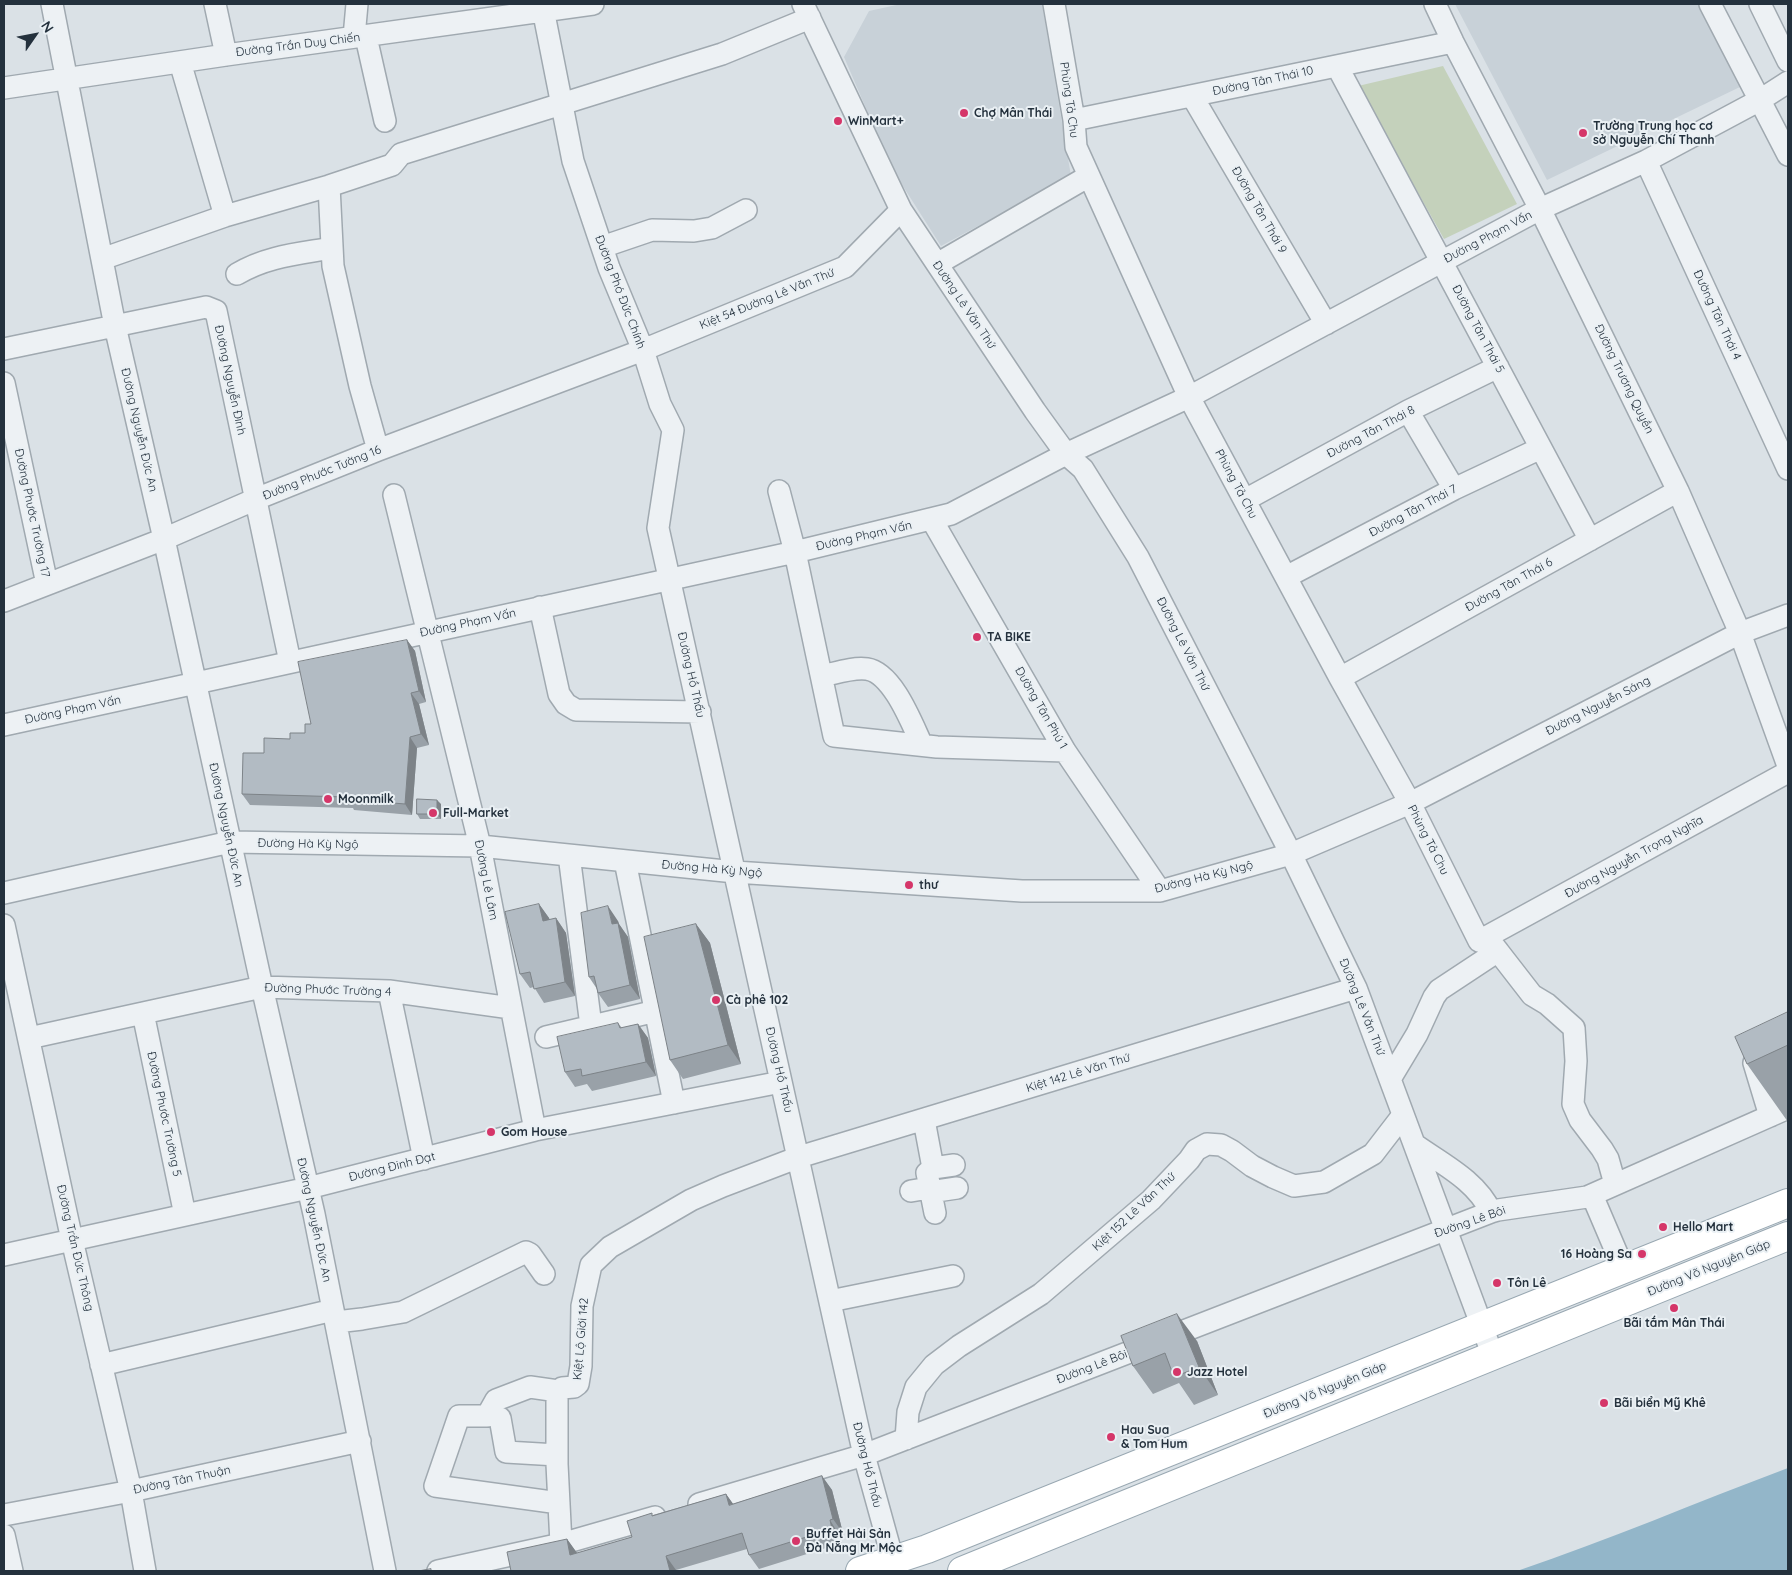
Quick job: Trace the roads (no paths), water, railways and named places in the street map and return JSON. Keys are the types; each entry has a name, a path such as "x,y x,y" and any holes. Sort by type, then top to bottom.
{"main road":[{"name":"Đường Võ Nguyên Giáp","path":"860,1571 894,1566 927,1549 1788,1203"},
{"name":"Đường Võ Nguyên Giáp","path":"962,1571 1788,1236"}],"street":[{"path":"52,4 67,79"},
{"path":"214,4 226,55"},
{"path":"357,4 360,37 385,121"},
{"name":"Đường Trần Duy Chiến","path":"4,88 360,37 543,7 593,4"},
{"name":"Phùng Tả Chu","path":"1054,4 1074,120 1076,147 1189,397 1340,678 1488,943 1532,995 1547,1004 1574,1028 1576,1061 1573,1104 1580,1120 1605,1154 1615,1184"},
{"name":"Đường Trương Quyền","path":"1435,4 1540,209 1678,491 1740,632 1788,766"},
{"path":"1710,4 1788,155"},
{"path":"1760,4 1788,61"},
{"name":"Đường Phó Đức Chính","path":"543,7 573,161 602,247 642,350 660,404 673,430 658,528 670,579"},
{"path":"102,259 225,216 329,186 392,165 401,154 722,54 807,11"},
{"name":"Đường Lê Văn Thứ","path":"807,11 901,210 1035,411 1066,454 1083,469 1138,557 1292,854 1356,988 1493,1356"},
{"name":"Đường Tân Thái 10","path":"1074,120 1453,42"},
{"path":"180,62 225,216"},
{"name":"Đường Tân Thái 5","path":"1337,66 1590,540"},
{"name":"Đường Nguyễn Đức An","path":"67,79 115,326 308,1188 385,1571"},
{"name":"Đường Phạm Vấn","path":"4,725 795,552 951,514 970,506 1066,454 1189,397 1540,209 1646,160 1760,100 1788,82"},
{"name":"Đường Tân Thái 9","path":"1192,96 1326,324"},
{"name":"Đường Tân Thái 4","path":"1646,160 1788,469"},
{"path":"937,264 1089,176"},
{"path":"329,186 333,266 360,386 378,450"},
{"path":"602,247 652,230 694,231 712,228 746,210"},
{"name":"Kiệt 54 Đường Lê Văn Thứ","path":"642,350 845,267 901,210"},
{"path":"237,274 253,264 274,258 332,248"},
{"name":"Đường Nguyễn Đình","path":"4,350 206,307 216,311 290,662"},
{"name":"Đường Phước Tường 16","path":"4,601 164,539 256,499 378,450 642,350"},
{"name":"Đường Tân Thái 8","path":"1245,500 1408,411 1498,367"},
{"name":"Đường Phước Trường 17","path":"4,383 48,584"},
{"path":"1408,411 1454,489"},
{"name":"Đường Tân Thái 7","path":"1286,577 1454,489 1541,448"},
{"path":"779,490 795,552 834,736 922,745 1065,751"},
{"name":"Đường Tân Thái 6","path":"1340,678 1678,491"},
{"name":"Đường Lê Lâm","path":"394,495 480,846 535,1130"},
{"name":"Đường Tân Phú 1","path":"932,520 1065,751 1160,891"},
{"name":"Đường Hồ Thấu","path":"670,579 864,1455 894,1566"},
{"path":"540,607 559,694 566,704 576,710 700,712"},
{"name":"Đường Nguyễn Sáng","path":"1410,803 1740,632 1788,615"},
{"path":"822,676 861,669 877,672 895,691 922,745"},
{"name":"Đường Nguyễn Trọng Nghĩa","path":"1390,1079 1417,1034 1439,990 1488,943 1788,772"},
{"name":"Đường Hà Kỳ Ngộ","path":"4,893 230,842 480,846 736,872 1022,891 1160,891 1292,854 1410,803"},
{"path":"569,855 591,1026"},
{"path":"625,861 674,1103"},
{"name":"Đường Trần Đức Thông","path":"4,925 72,1240 131,1492 145,1571"},
{"name":"Đường Phước Trường 4","path":"28,1038 262,988 389,991 511,1008"},
{"name":"Kiệt 142 Lê Văn Thứ","path":"799,1157 1356,988"},
{"path":"389,991 424,1158"},
{"path":"546,1037 656,1011"},
{"name":"Đường Phước Trường 5","path":"143,1013 185,1215"},
{"path":"1779,1112 1754,1063 1785,1046 1788,1040"},
{"name":"Đường Đinh Đạt","path":"4,1255 308,1188 535,1130 781,1082"},
{"name":"Đường Lê Bôi","path":"438,1571 561,1544 864,1455 1491,1212 1592,1195 1779,1112"},
{"name":"Kiệt 152 Lê Văn Thứ","path":"906,1439 908,1412 916,1387 934,1365 958,1346 1041,1294 1151,1200 1196,1150 1207,1144 1221,1145 1252,1166 1294,1186 1324,1182 1372,1154 1403,1115"},
{"path":"924,1120 926,1185 935,1213"},
{"path":"1414,1144 1466,1180 1482,1196 1491,1212"},
{"name":"Kiệt Lộ Giời 142","path":"561,1544 557,1455 558,1391 562,1388 574,1387 578,1384 581,1366 582,1306 591,1265 610,1247 691,1200 799,1157"},
{"path":"926,1185 954,1164"},
{"path":"926,1185 958,1188"},
{"path":"1592,1195 1624,1270"},
{"path":"101,1365 334,1316 362,1320 403,1312 526,1252 530,1254 544,1274"},
{"path":"830,1301 953,1276"},
{"path":"558,1391 530,1387 496,1400 487,1416 459,1416 435,1486 559,1503"},
{"path":"500,1418 506,1452 557,1455"},
{"name":"Đường Tân Thuận","path":"4,1515 131,1492 360,1441"},
{"path":"4,1536 12,1571"}],"water":[{"path":"1788,1468 1788,1571 1517,1571 1585,1547"}],"place":[{"name":"Chợ Mân Thái","path":"964,113"},
{"name":"WinMart+","path":"838,121"},
{"name":"Trường Trung học cơ sở Nguyễn Chí Thanh","path":"1583,133"},
{"name":"TA BIKE","path":"977,637"},
{"name":"Moonmilk","path":"328,799"},
{"name":"Full-Market","path":"433,813"},
{"name":"thư","path":"909,885"},
{"name":"Cà phê 102","path":"716,1000"},
{"name":"Gom House","path":"491,1132"},
{"name":"Hello Mart","path":"1663,1227"},
{"name":"16 Hoàng Sa","path":"1642,1254"},
{"name":"Tôn Lê","path":"1497,1283"},
{"name":"Bãi tắm Mân Thái","path":"1674,1308"},
{"name":"Jazz Hotel","path":"1177,1372"},
{"name":"Bãi biển Mỹ Khê","path":"1604,1403"},
{"name":"Hau Sua & Tom Hum","path":"1111,1437"},
{"name":"Buffet Hải Sản Đà Nẵng Mr Mộc","path":"796,1541"}]}
